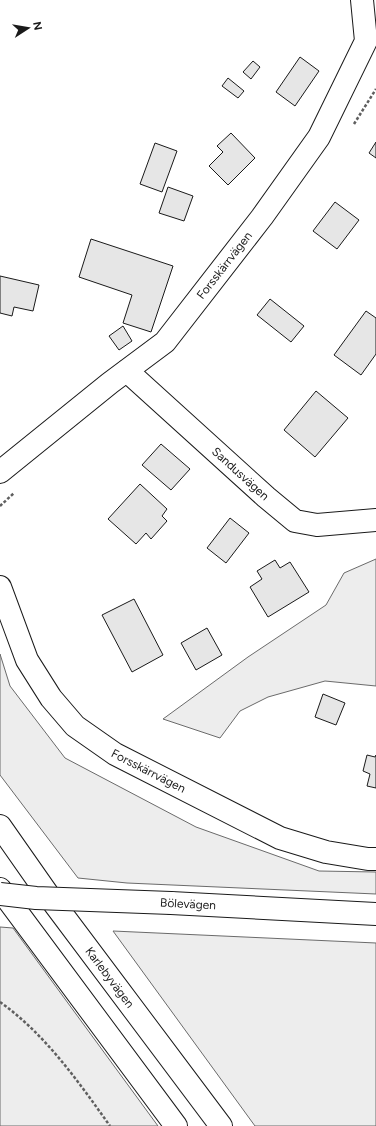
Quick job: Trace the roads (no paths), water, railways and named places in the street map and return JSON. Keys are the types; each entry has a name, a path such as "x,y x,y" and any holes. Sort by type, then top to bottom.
{"main road":[{"name":"Forsskärrvägen","path":"0,472 126,371 165,342 262,217 319,137 371,41 362,0"},
{"name":"Sandusvägen","path":"126,371 266,497 295,521 317,525 376,520"},
{"name":"Forsskärrvägen","path":"0,587 27,660 51,698 75,726 115,754 280,838 326,852 376,860"},
{"name":"Karlebyvägen","path":"0,826 56,906 221,1126"},
{"path":"0,889 176,1126"},
{"name":"Bölevägen","path":"0,894 36,898 171,903 376,914"}]}
